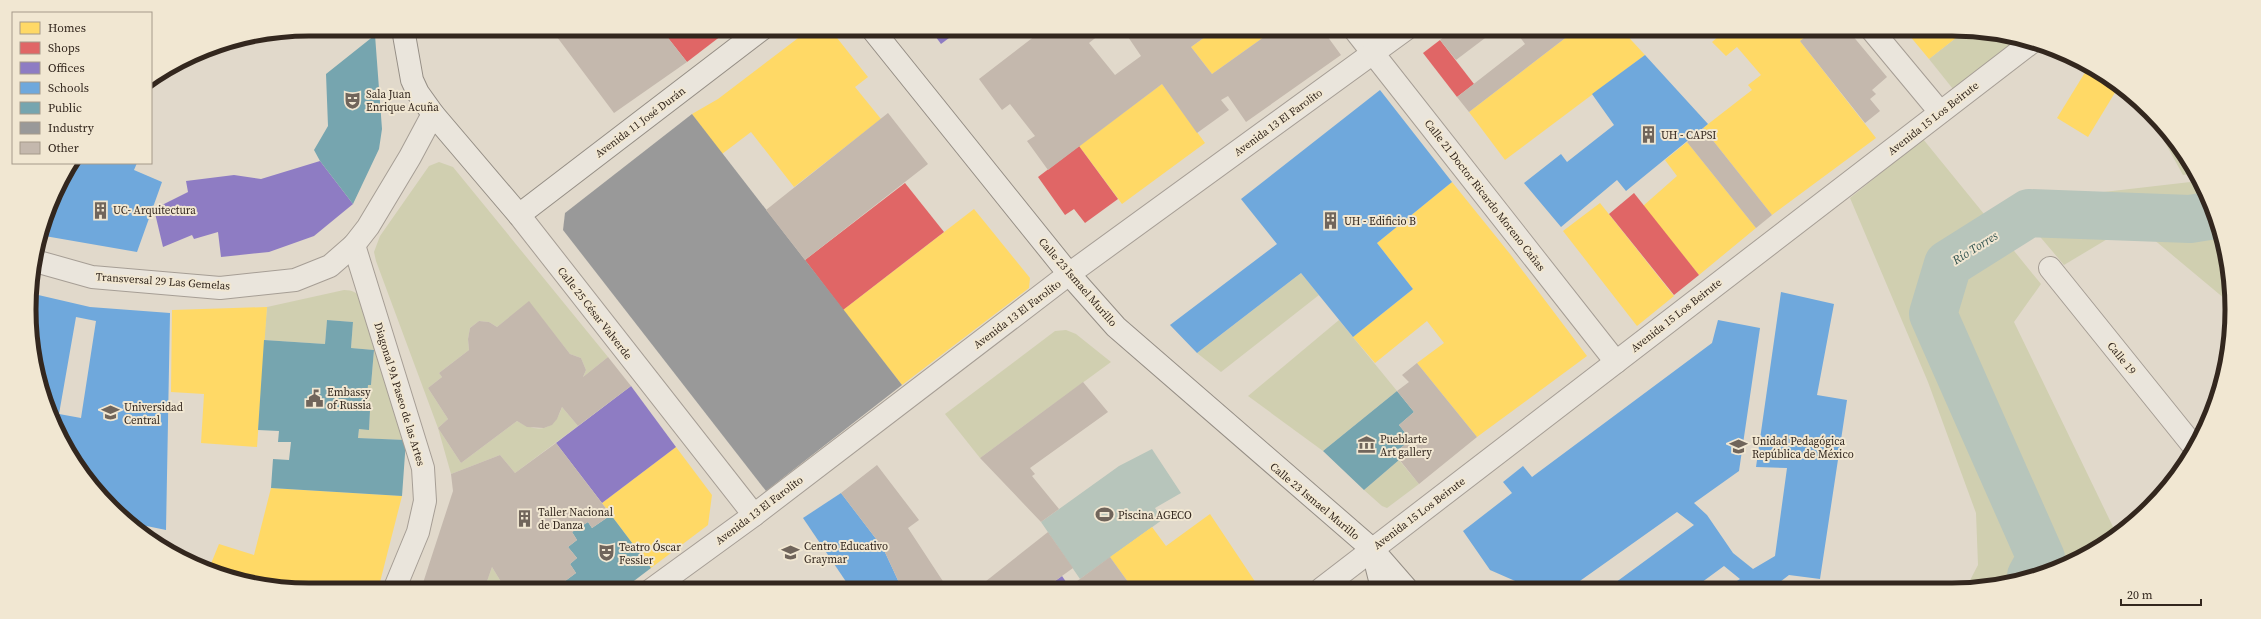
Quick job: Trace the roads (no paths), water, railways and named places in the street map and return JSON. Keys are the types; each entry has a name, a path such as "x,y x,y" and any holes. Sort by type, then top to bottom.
{"street":[{"name":"Calle 25 César Valverde","path":"404,36 412,80 432,114 519,215 754,515"},
{"name":"Avenida 11 José Durán","path":"519,215 753,36"},
{"name":"Calle 23 Ismael Murillo","path":"878,36 1068,274 1116,327 1372,549 1402,583"},
{"name":"Calle 21 Doctor Ricardo Moreno Cañas","path":"1359,36 1616,362"},
{"name":"Avenida 13 El Farolito","path":"661,583 754,515 1068,274 1397,36"},
{"path":"1877,36 1940,112"},
{"name":"Avenida 15 Los Beirute","path":"1329,583 2026,46"},
{"name":"Transversal 29 Las Gemelas","path":"40,262 92,276 220,288 295,280 330,266 354,245 368,227 410,157 432,114"},
{"name":"Diagonal 9A Paseo de las Artes","path":"354,245 423,468 425,501 419,524 397,583"},
{"name":"Calle 19","path":"2050,268 2190,442"},
{"path":"1372,549 1381,583"}],"waterway":[{"name":"Río Torres","path":"2035,570 2041,558 1933,314 1948,264 2029,213 2190,219 2208,216"}],"place":[{"name":"Sala Juan Enrique Acuña","path":"353,100"},
{"name":"UH - CAPSI","path":"1648,135"},
{"name":"UC- Arquitectura","path":"100,210"},
{"name":"UH - Edificio B","path":"1331,221"},
{"name":"Embassy of Russia","path":"314,398"},
{"name":"Universidad Central","path":"111,413"},
{"name":"Pueblarte Art gallery","path":"1367,445"},
{"name":"Unidad Pedagógica República de México","path":"1739,447"},
{"name":"Piscina AGECO","path":"1105,515"},
{"name":"Taller Nacional de Danza","path":"525,518"},
{"name":"Centro Educativo Graymar","path":"791,552"},
{"name":"Teatro Óscar Fessler","path":"606,553"}]}
